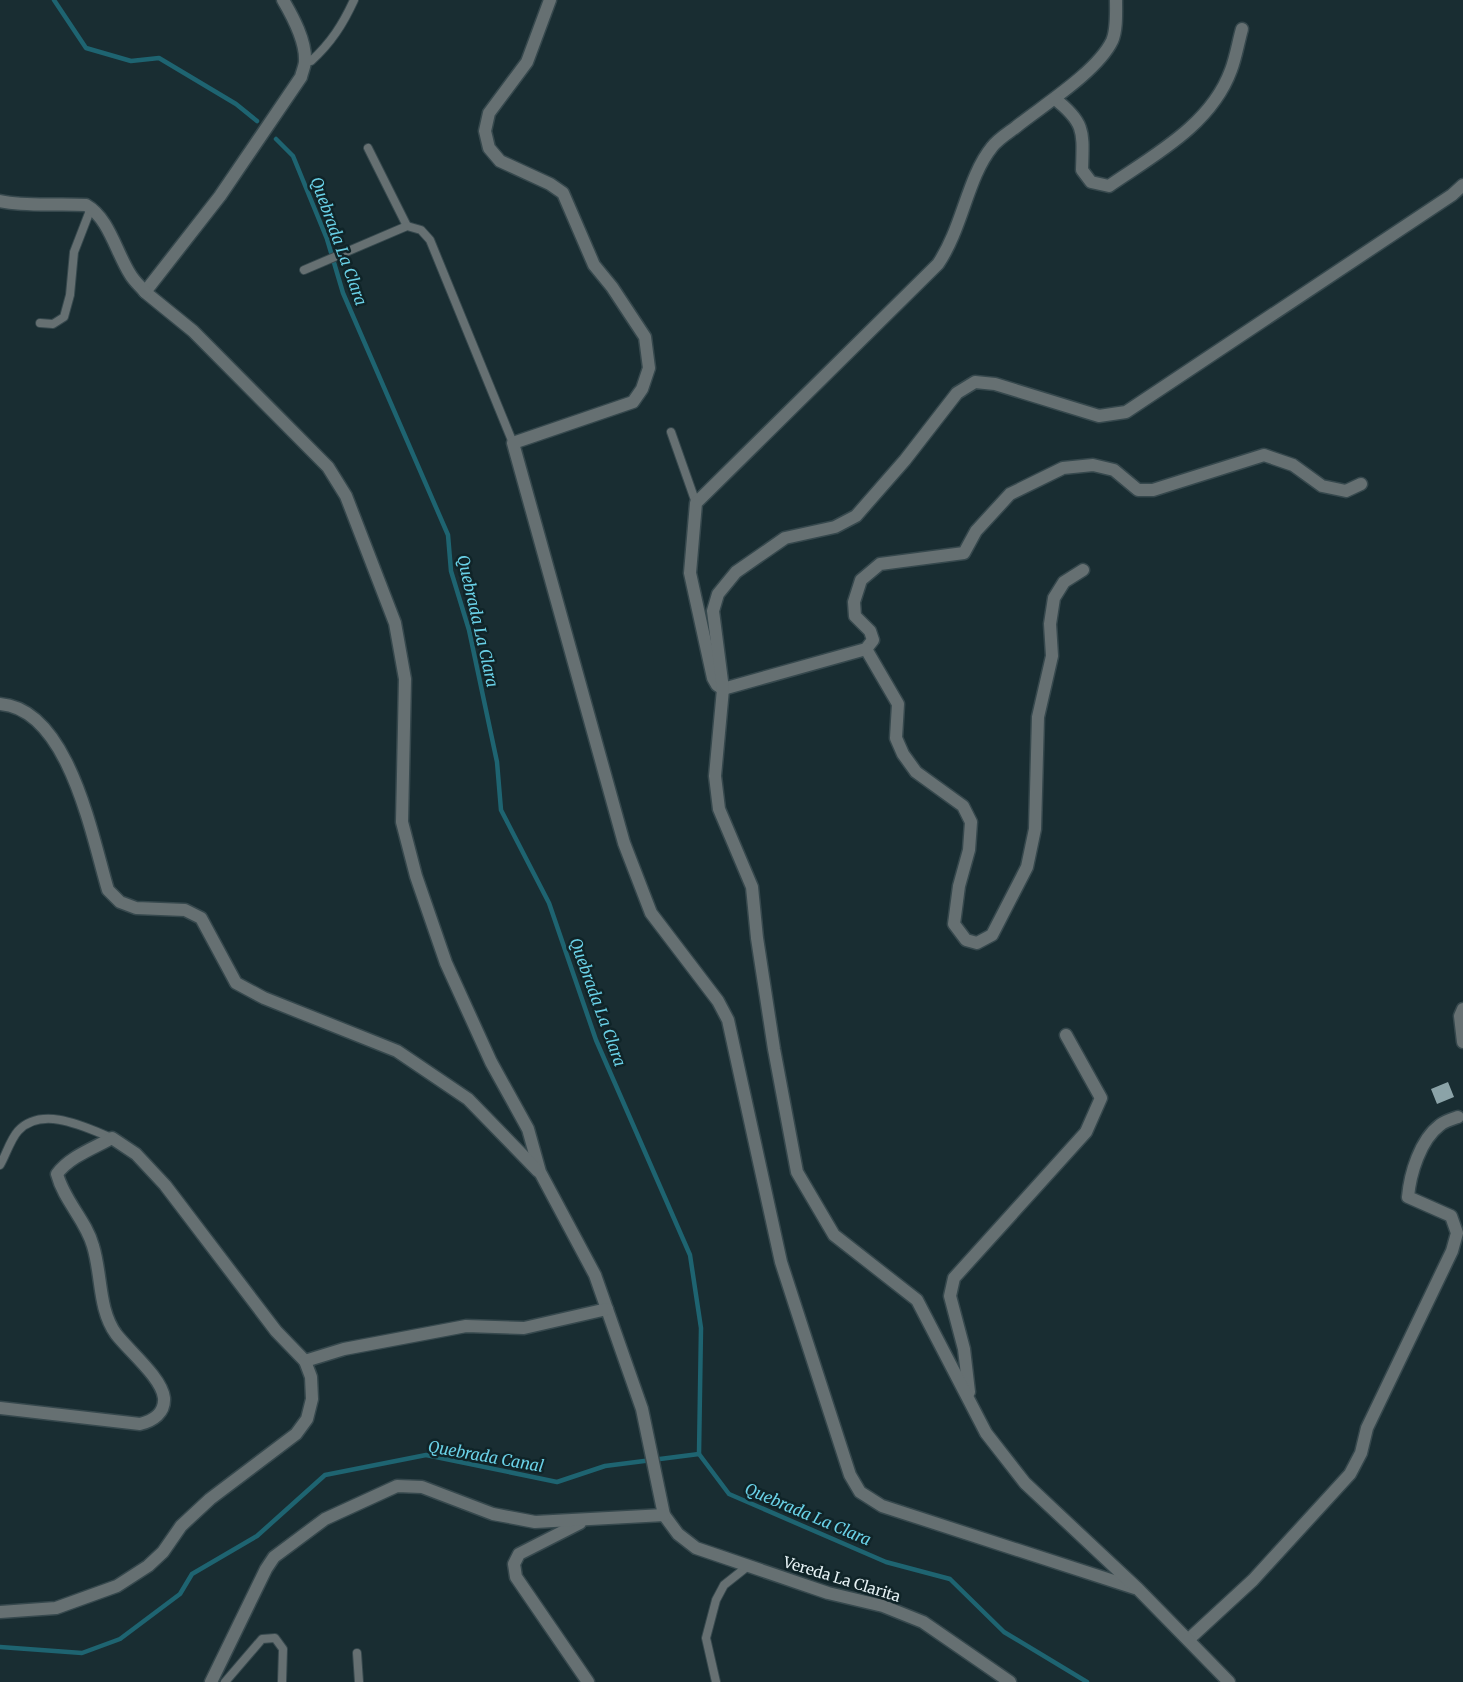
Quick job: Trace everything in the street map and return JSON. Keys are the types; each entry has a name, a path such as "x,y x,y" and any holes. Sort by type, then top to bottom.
{"street":[{"path":"145,292 220,196 301,77 305,61 302,41 292,14 283,0"},
{"path":"550,0 527,62 488,113 485,131 489,148 500,161 550,184 563,193 594,265 612,287 645,337 649,368 642,389 633,402 513,443 624,843 651,913 718,1001 728,1020 781,1262 850,1475 860,1492 882,1506 1138,1589"},
{"path":"1116,0 1112,41 1085,72 1055,99 1041,107 992,146 979,168 955,234 938,264 696,503 690,573 713,678 717,685 724,689 866,649 873,640 870,631 856,616 854,602 861,580 880,564 964,553 976,531 1010,494 1063,468 1093,465 1114,470 1138,490 1153,490 1264,455 1293,465 1322,486 1346,490 1361,484"},
{"path":"1055,99 1077,119 1083,140 1082,170 1092,182 1108,186 1181,137 1207,112 1231,71 1242,30"},
{"path":"1230,1682 1138,1589 1025,1483 986,1433 918,1300 834,1235 797,1172 774,1049 757,938 752,887 719,809 715,776 724,689 713,611 718,594 736,572 784,538 835,527 856,516 905,460 958,393 975,382 996,384 1099,416 1126,412 1452,195 1463,185"},
{"path":"0,201 14,204 71,204 90,208 102,220 130,275 145,292 192,331 328,467 346,496 376,568 395,623 405,680 402,822 416,876 446,963 491,1062 528,1129 540,1172 595,1275 642,1409 664,1515 583,1521 535,1522 493,1514 422,1487 398,1486 325,1520 274,1557 266,1569 211,1682"},
{"path":"866,649 898,704 896,738 903,754 916,772 963,806 971,822 969,850 959,886 954,924 966,940 977,943 992,935 1027,867 1035,829 1038,717 1052,656 1050,624 1054,598 1064,582 1083,570"},
{"path":"0,704 14,707 37,721 60,749 77,786 108,890 120,902 136,908 185,910 201,918 236,983 264,998 397,1051 468,1099 540,1172"},
{"path":"1463,1009 1460,1016 1463,1042"},
{"path":"970,1402 964,1349 950,1296 954,1278 1081,1137 1095,1116 1102,1098 1066,1035"},
{"path":"1189,1639 1260,1573 1350,1474 1361,1453 1367,1428 1452,1252 1457,1233 1451,1216 1408,1197 1410,1176 1432,1133 1440,1125 1458,1117"},
{"path":"0,1408 92,1417 140,1424 153,1420 161,1410 164,1398 161,1386 115,1333 104,1308 93,1245 60,1186 57,1174 62,1167 74,1159 112,1138 136,1154 165,1185 276,1331 305,1362 311,1377 312,1399 307,1419 296,1434 210,1499 180,1526 163,1552 148,1566 117,1586 56,1608 0,1612"},
{"path":"305,1362 344,1349 466,1326 524,1328 607,1309"},
{"name":"Vereda La Clarita","path":"664,1515 678,1534 696,1548 828,1593 883,1606 923,1622 1010,1682"},
{"path":"583,1521 519,1554 514,1564 516,1577 588,1682"}],"lane":[{"path":"305,61 311,61 326,47 342,26 354,0"},
{"path":"368,148 407,226"},
{"path":"40,323 53,324 64,317 70,296 74,252 90,208"},
{"path":"304,270 407,226 421,230 430,240 513,443"},
{"path":"671,432 696,503"},
{"path":"0,1165 17,1132 33,1120 46,1118 83,1127 112,1138"},
{"path":"716,1682 706,1638 716,1600 724,1585 748,1566"},
{"path":"225,1682 262,1639 275,1638 284,1649 282,1682"},
{"path":"357,1653 359,1682"}],"building":[{"path":"1448,1082 1454,1097 1437,1104 1431,1089"}],"waterway":[{"name":"Quebrada La Clara","path":"54,0 86,48 131,61 159,58 236,104 257,121"},
{"name":"Quebrada La Clara","path":"276,139 293,156 327,239 343,293 448,535 451,571 469,630 497,762 501,810 549,903 596,1040 690,1255 701,1328 699,1454 729,1494 886,1562 950,1579 1004,1632 1087,1682"},
{"name":"Quebrada Canal","path":"0,1647 82,1653 120,1639 180,1594 192,1574 257,1536 325,1475 426,1455 557,1482 605,1466 699,1454"}]}
